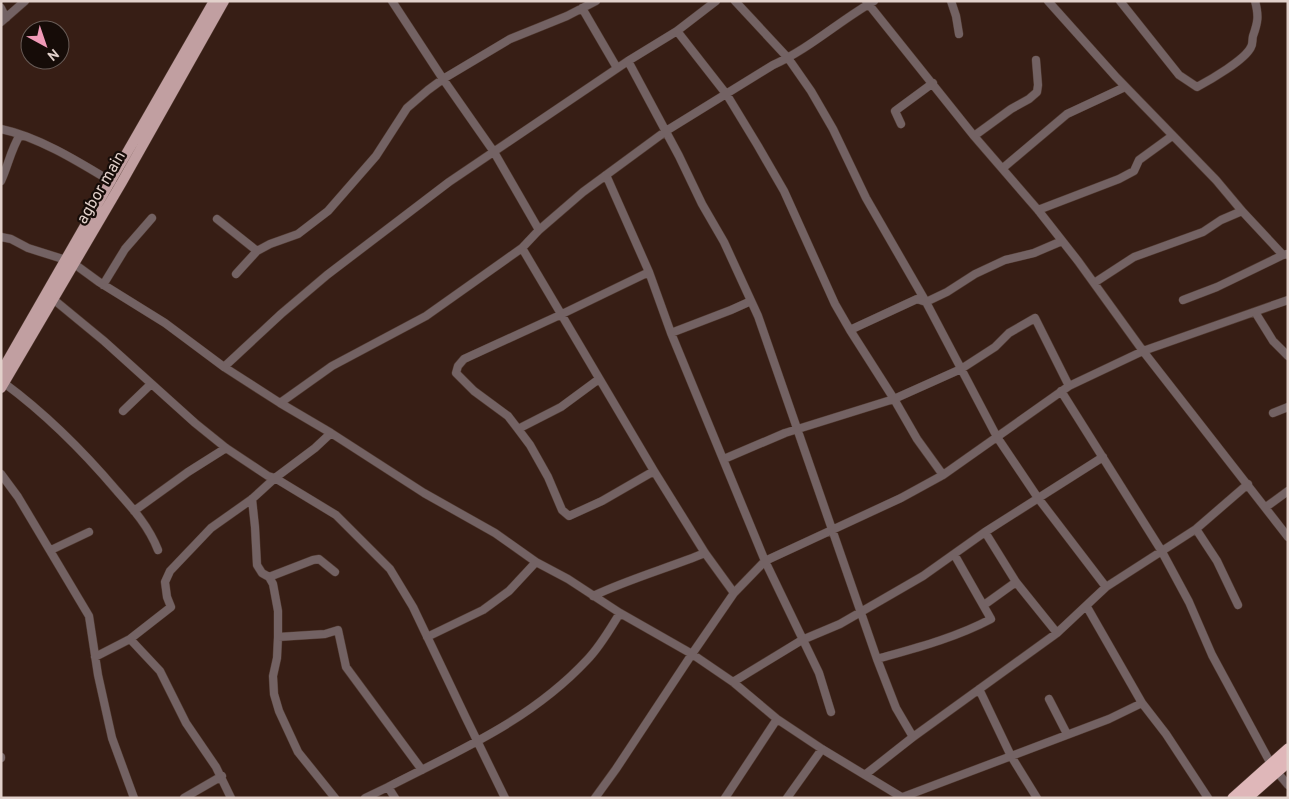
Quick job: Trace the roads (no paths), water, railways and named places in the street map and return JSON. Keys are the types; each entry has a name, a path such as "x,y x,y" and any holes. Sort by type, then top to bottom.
{"highway":[{"path":"1247,798 1288,749"},
{"path":"1233,798 1274,768 1288,762"}],"main road":[{"name":"agbor main","path":"3,385 32,327 214,1"},
{"name":"agbor main","path":"1,372 53,299 70,262 122,182 224,1"}],"street":[{"path":"1,8 4,20 24,1"},
{"path":"392,1 442,79 494,152 539,230"},
{"path":"236,274 257,251 298,234 328,211 376,156 407,108 442,79 510,39 567,16 596,1"},
{"path":"224,367 281,314 327,275 449,182 617,68 677,31 716,1"},
{"path":"735,1 788,58 811,91 833,129 866,198 926,302 997,436 1038,498 1106,587"},
{"path":"950,1 956,16 959,34"},
{"path":"1048,1 1125,87 1216,180 1242,211 1286,254 1217,287 1184,300"},
{"path":"1120,1 1179,75 1197,87 1244,57 1252,46 1252,38 1258,24 1258,10 1255,1"},
{"path":"280,404 332,366 426,316 522,248 539,230 583,192 666,131 773,65 788,58 869,2 974,136 1038,210 1288,537"},
{"path":"582,8 617,68"},
{"path":"677,31 727,95 784,191 832,296 850,330 917,439 943,475"},
{"path":"974,136 1037,92 1036,60"},
{"path":"628,61 666,131 702,204 724,242 758,316 896,708 914,737"},
{"path":"902,124 895,111 933,83"},
{"path":"1003,168 1067,114 1125,87"},
{"path":"1,129 14,132 78,162 112,182"},
{"path":"1,181 9,164 13,147 20,135"},
{"path":"1038,210 1119,179 1134,171 1138,160 1172,136"},
{"path":"606,175 648,272 671,333 765,561 819,673 831,712"},
{"path":"1094,283 1134,257 1203,232 1220,220 1242,211"},
{"path":"103,285 125,249 152,218"},
{"path":"217,219 257,251"},
{"path":"1,237 70,262 103,285 166,323 224,367 280,404 331,433 424,493 496,533 536,562 568,579 620,613 692,654 733,682 777,719 822,749 903,798 1109,719 1142,703"},
{"path":"850,330 917,299 926,302 1004,260 1034,253 1062,241"},
{"path":"522,248 654,471 705,553 734,593"},
{"path":"648,272 464,359 458,366 456,373 474,391 508,416 530,445 562,510 570,516 602,501 654,471"},
{"path":"53,299 226,448 268,476 275,478 336,515 390,569 413,606 505,798"},
{"path":"594,798 616,769 734,593 765,561 901,498 943,475 1069,386 1144,351 1288,300"},
{"path":"671,333 751,301"},
{"path":"1255,312 1272,341 1288,356"},
{"path":"724,459 798,429 894,399 961,369 995,347 1009,333 1035,318 1069,386"},
{"path":"518,429 561,407 599,379"},
{"path":"123,411 151,384"},
{"path":"3,385 47,416 100,470 152,534 158,550"},
{"path":"1061,391 1071,403 1161,550 1189,602 1212,655 1274,768 1288,785"},
{"path":"1273,413 1288,407"},
{"path":"95,657 130,639 171,607 167,597 165,582 170,572 211,528 252,499 331,433"},
{"path":"134,511 188,472 226,448"},
{"path":"733,682 802,640 840,624 923,576 985,532 1103,457"},
{"path":"1,474 18,497 51,550 89,616 95,657 112,738 134,798"},
{"path":"866,774 1057,633 1087,607 1106,587 1196,528 1248,484"},
{"path":"1266,508 1288,491"},
{"path":"252,499 257,565 262,573 270,577 278,611 277,658 273,676 274,694 279,711 298,752 335,798"},
{"path":"1196,528 1217,561 1238,605"},
{"path":"51,550 89,532"},
{"path":"985,532 1016,582 1057,633"},
{"path":"593,596 623,582 671,567 705,553"},
{"path":"878,659 946,639 991,619 954,554"},
{"path":"270,577 319,559 335,572"},
{"path":"427,637 484,610 509,591 536,562"},
{"path":"984,605 1016,582"},
{"path":"1087,607 1142,703 1166,734 1208,798"},
{"path":"365,798 478,742 538,705 589,659 620,613"},
{"path":"278,636 325,634 338,630 346,667 422,770"},
{"path":"130,639 160,670 186,722 222,776 231,798"},
{"path":"979,689 1011,756 1037,798"},
{"path":"1049,699 1067,734"},
{"path":"725,798 777,719"},
{"path":"787,798 822,749"},
{"path":"184,798 222,776"},
{"path":"388,787 394,798"}]}
